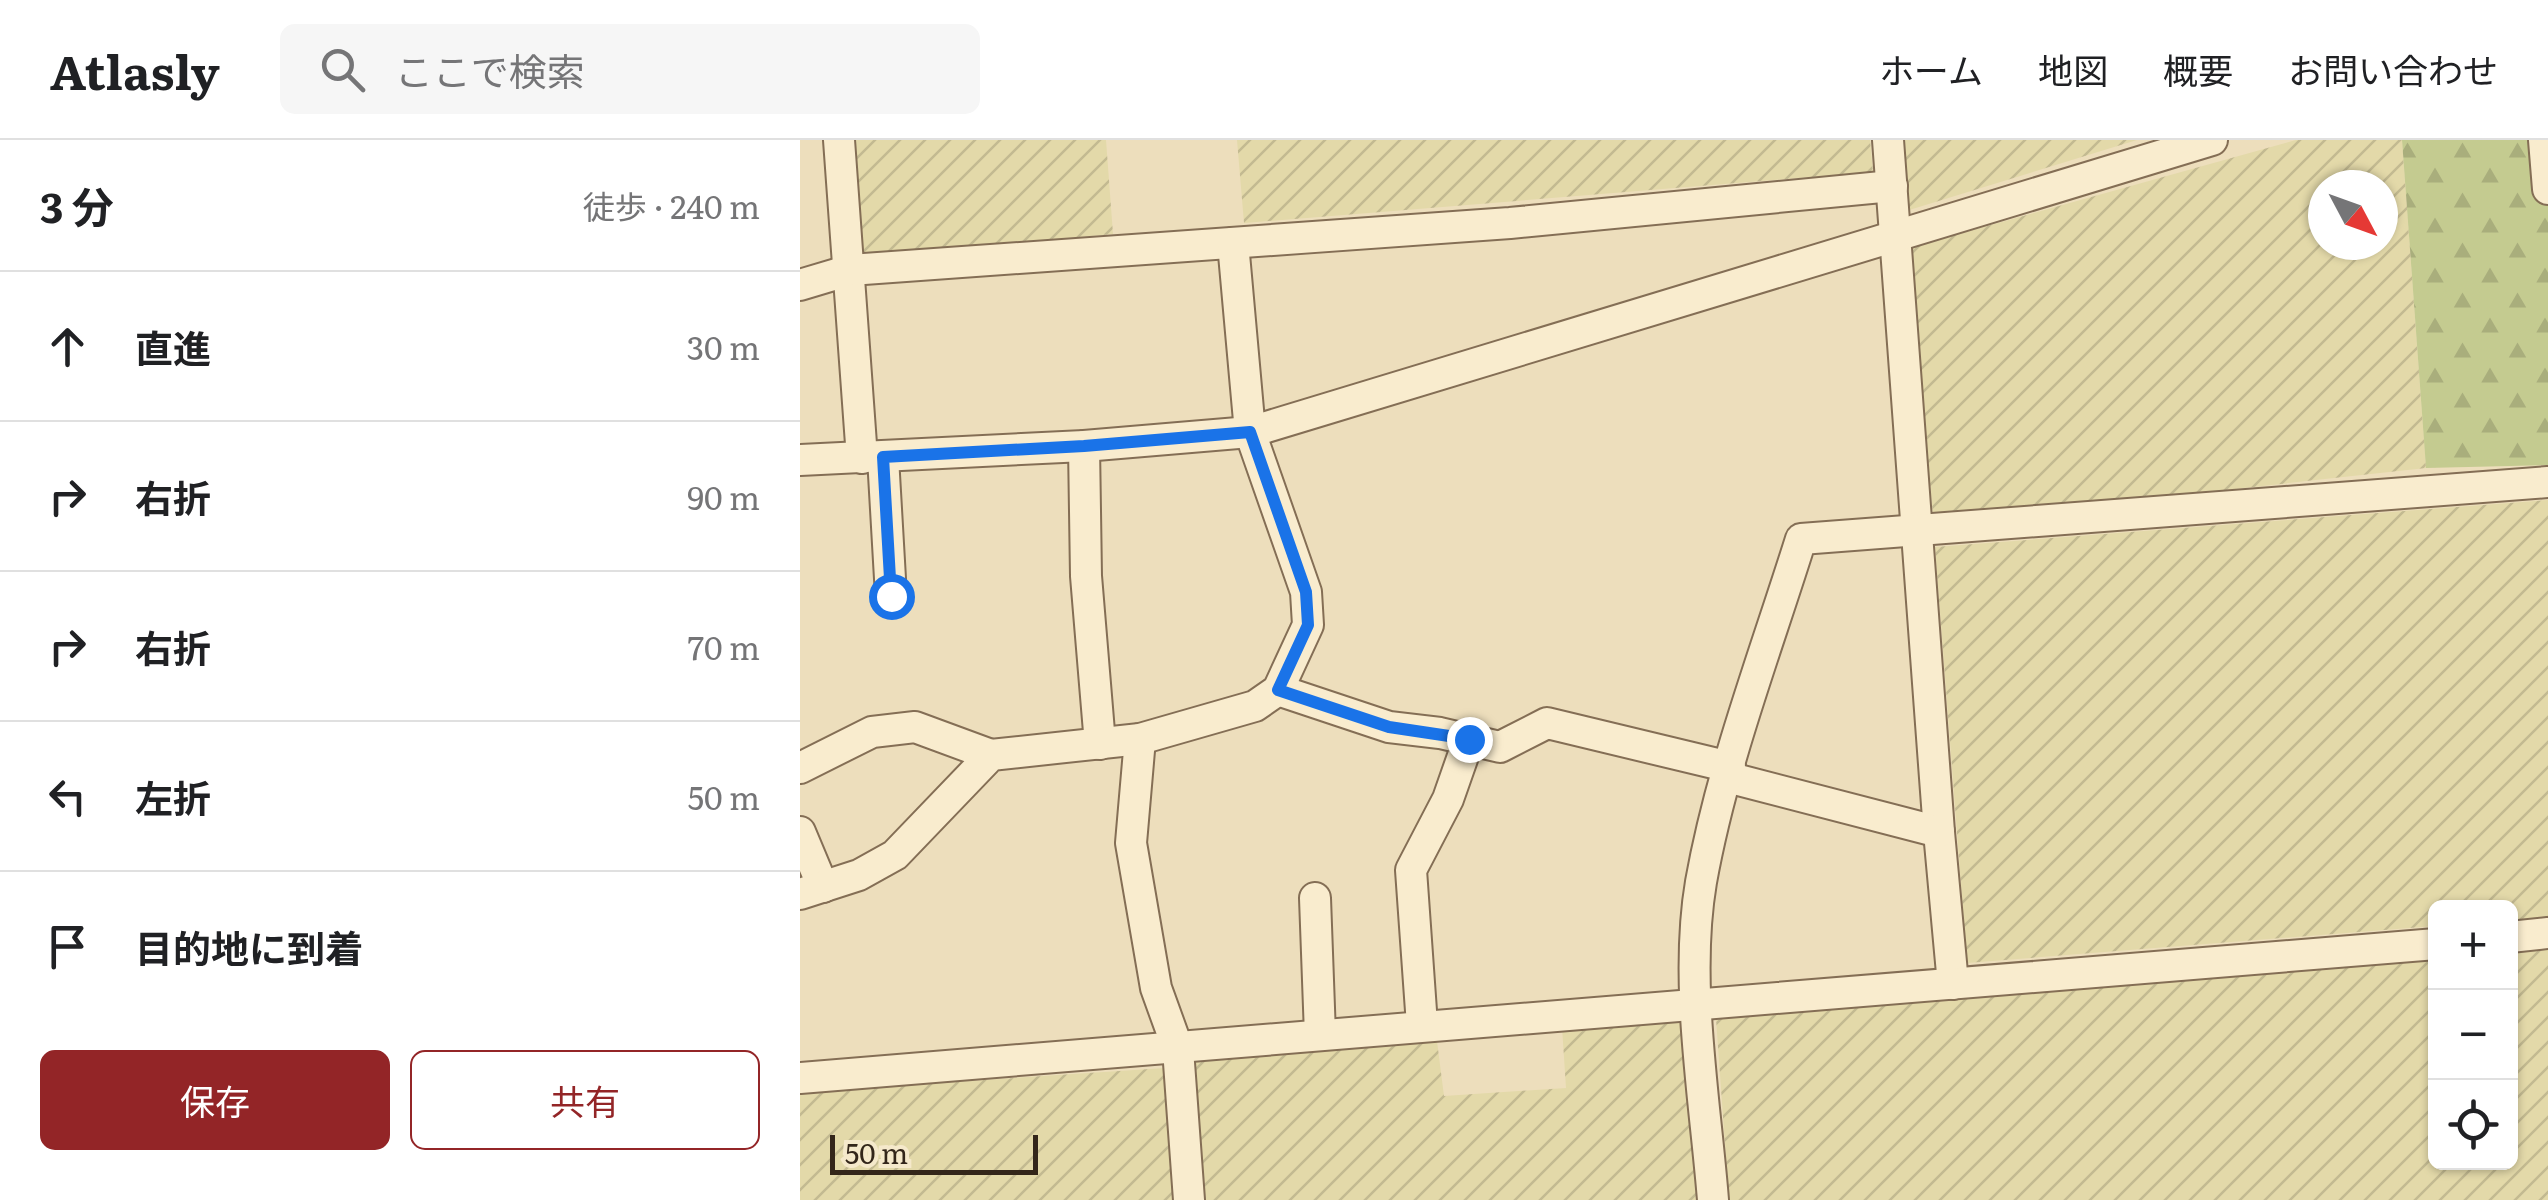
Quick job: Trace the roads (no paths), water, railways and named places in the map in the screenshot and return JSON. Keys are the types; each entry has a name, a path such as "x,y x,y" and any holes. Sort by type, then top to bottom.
{"street":[{"path":"839,140 850,270 891,596"},
{"path":"1888,140 1953,984"},
{"path":"800,460 1084,446 1250,432 2212,140"},
{"path":"2544,140 2548,188"},
{"path":"800,284 850,270 1510,224 1892,186"},
{"path":"800,768 872,732 915,726 991,755 1140,739 1255,706 1278,690 1308,625 1306,592 1250,432 1233,243"},
{"path":"1084,446 1086,576 1100,744"},
{"path":"1713,1200 1696,1003 1701,882 1728,772 1801,538 2548,482"},
{"path":"1278,690 1389,727 1500,746 1546,723 1939,832"},
{"path":"1140,739 1131,843 1156,988 1178,1049 1189,1200"},
{"path":"1422,1025 1411,870 1448,800 1469,739"},
{"path":"800,832 811,890 860,874 895,855 991,755"},
{"path":"1315,898 1320,1035"},
{"path":"2518,936 2548,933"},
{"path":"800,1078 2428,945"}]}
